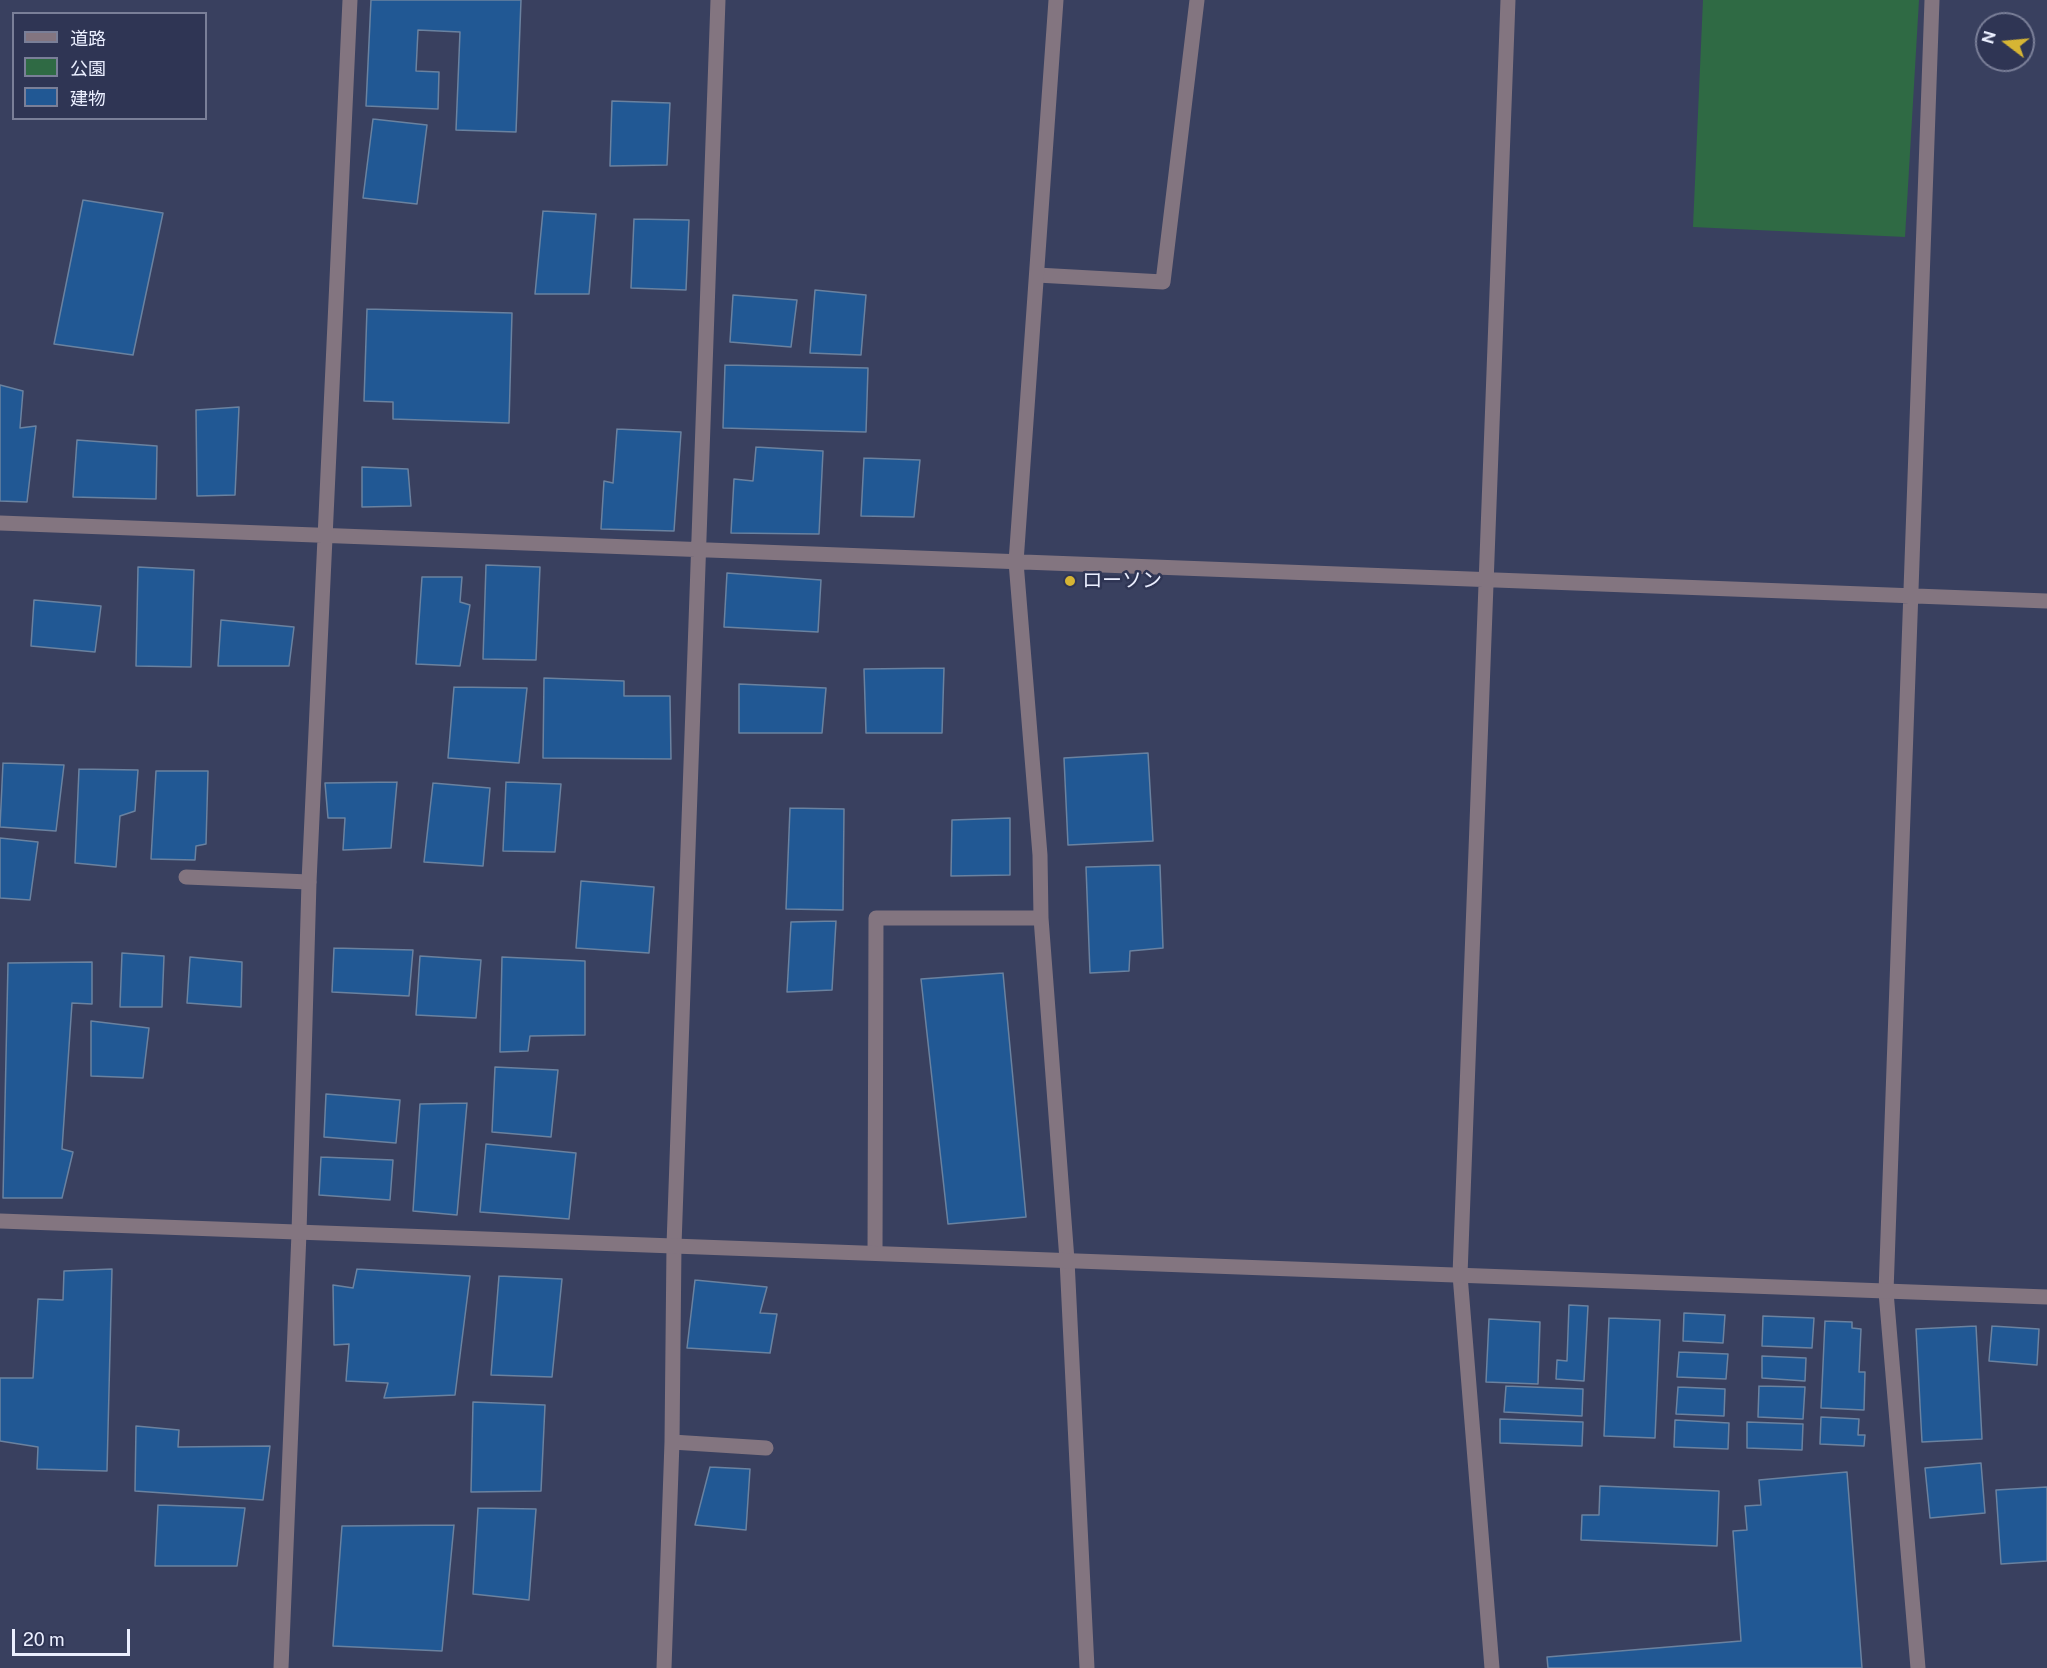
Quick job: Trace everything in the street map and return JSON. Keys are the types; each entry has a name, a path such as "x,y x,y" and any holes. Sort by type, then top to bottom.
{"street":[{"path":"281,1668 299,1233 309,882 350,0"},
{"path":"664,1668 672,1442 674,1245 718,0"},
{"path":"1056,0 1016,562 1040,855 1041,918 1067,1260 1087,1668"},
{"path":"1037,275 1163,282 1197,0"},
{"path":"1492,1668 1460,1275 1508,0"},
{"path":"1918,1668 1886,1292 1932,0"},
{"path":"0,523 2047,601"},
{"path":"186,877 309,882"},
{"path":"875,1253 876,918 1041,918"},
{"path":"0,1221 2047,1297"},
{"path":"672,1442 766,1448"}],"green space":[{"path":"1703,0 1919,0 1905,237 1693,227"}],"building":[{"path":"371,0 521,0 516,132 456,130 460,32 418,30 416,71 439,72 438,109 366,106"},
{"path":"612,101 670,103 667,165 610,166"},
{"path":"373,119 427,125 417,204 363,198"},
{"path":"83,200 163,213 133,355 54,344"},
{"path":"543,211 596,214 589,294 535,294"},
{"path":"634,219 689,220 686,290 631,288"},
{"path":"815,290 866,295 861,355 810,353"},
{"path":"733,295 797,300 791,347 730,342"},
{"path":"367,309 512,313 509,423 393,419 393,402 364,401"},
{"path":"725,365 868,368 866,432 723,428"},
{"path":"0,385 23,391 20,428 36,426 27,502 0,501"},
{"path":"239,407 235,495 197,496 196,410"},
{"path":"617,429 681,432 674,531 601,529 604,481 613,483"},
{"path":"77,440 157,446 156,499 73,497"},
{"path":"756,447 823,451 819,534 731,533 734,479 753,481"},
{"path":"864,458 920,460 914,517 861,516"},
{"path":"362,467 408,469 411,506 362,507"},
{"path":"486,565 540,567 536,660 483,659"},
{"path":"138,567 194,570 191,667 136,666"},
{"path":"727,573 821,580 818,632 724,627"},
{"path":"422,577 462,577 460,602 470,605 460,666 416,664"},
{"path":"34,600 101,606 95,652 31,646"},
{"path":"221,620 294,627 289,666 218,666"},
{"path":"944,668 942,733 866,733 864,669"},
{"path":"544,678 624,681 624,696 670,696 671,759 543,758"},
{"path":"739,684 826,688 822,733 739,733"},
{"path":"454,687 527,688 519,763 448,758"},
{"path":"1148,753 1153,841 1068,845 1064,758"},
{"path":"3,763 64,765 56,831 0,827"},
{"path":"79,769 138,770 135,811 120,816 116,867 75,863"},
{"path":"156,771 208,771 206,844 196,846 195,860 151,859"},
{"path":"397,782 391,848 343,850 345,818 328,818 325,783"},
{"path":"506,782 561,784 555,852 503,851"},
{"path":"433,783 490,788 483,866 424,862"},
{"path":"790,808 844,809 843,910 786,909"},
{"path":"1010,818 1010,875 951,876 952,820"},
{"path":"0,838 38,842 30,900 0,898"},
{"path":"1160,865 1163,948 1130,951 1129,971 1090,973 1086,867"},
{"path":"581,881 654,887 649,953 576,948"},
{"path":"836,921 832,990 787,992 791,922"},
{"path":"334,948 413,950 409,996 332,992"},
{"path":"122,953 164,956 162,1007 120,1007"},
{"path":"420,956 481,960 476,1018 416,1015"},
{"path":"190,957 242,962 241,1007 187,1003"},
{"path":"502,957 585,961 585,1035 530,1036 528,1051 500,1052"},
{"path":"92,962 92,1004 72,1003 62,1149 73,1152 62,1198 3,1198 8,963"},
{"path":"1003,973 1026,1217 948,1224 921,979"},
{"path":"91,1021 149,1028 143,1078 91,1076"},
{"path":"495,1067 558,1070 551,1137 492,1132"},
{"path":"326,1094 400,1100 396,1143 324,1137"},
{"path":"467,1103 457,1215 413,1211 420,1104"},
{"path":"486,1144 576,1153 569,1219 480,1212"},
{"path":"321,1157 393,1160 390,1200 319,1195"},
{"path":"112,1269 107,1471 37,1469 38,1447 0,1441 0,1378 33,1378 38,1299 63,1300 64,1271"},
{"path":"357,1269 470,1276 455,1395 384,1398 388,1383 346,1381 349,1344 334,1345 333,1285 353,1288"},
{"path":"499,1276 562,1279 552,1377 491,1375"},
{"path":"695,1280 767,1287 760,1313 777,1314 770,1353 687,1348"},
{"path":"1569,1305 1588,1306 1584,1381 1556,1379 1557,1360 1567,1361"},
{"path":"1684,1313 1725,1315 1723,1343 1683,1341"},
{"path":"1763,1316 1814,1318 1812,1348 1762,1346"},
{"path":"1609,1318 1660,1320 1655,1438 1604,1436"},
{"path":"1489,1319 1540,1322 1538,1384 1486,1382"},
{"path":"1825,1321 1852,1322 1852,1328 1861,1329 1859,1372 1865,1372 1864,1410 1821,1408"},
{"path":"1976,1326 1982,1439 1922,1442 1916,1329"},
{"path":"1992,1326 2039,1329 2037,1365 1989,1361"},
{"path":"1679,1352 1728,1354 1726,1379 1677,1377"},
{"path":"1762,1356 1806,1358 1805,1381 1762,1378"},
{"path":"1506,1386 1583,1389 1582,1416 1504,1412"},
{"path":"1759,1386 1805,1387 1803,1419 1758,1417"},
{"path":"1678,1387 1725,1389 1724,1416 1676,1414"},
{"path":"473,1402 545,1405 541,1491 471,1492"},
{"path":"1821,1417 1859,1419 1858,1435 1865,1435 1864,1446 1820,1444"},
{"path":"1500,1419 1583,1422 1582,1446 1500,1443"},
{"path":"1675,1420 1729,1423 1728,1449 1674,1447"},
{"path":"1747,1422 1803,1424 1802,1450 1747,1448"},
{"path":"136,1426 179,1430 178,1447 270,1446 263,1500 135,1491"},
{"path":"1981,1463 1985,1513 1930,1518 1925,1468"},
{"path":"710,1467 750,1469 746,1530 695,1525"},
{"path":"1847,1472 1862,1668 1548,1668 1547,1657 1741,1641 1733,1531 1747,1530 1745,1506 1761,1505 1759,1480"},
{"path":"1600,1486 1719,1491 1717,1546 1581,1540 1582,1515 1599,1515"},
{"path":"2047,1487 2047,1561 2001,1564 1996,1490"},
{"path":"158,1505 245,1508 237,1566 155,1566"},
{"path":"478,1508 536,1509 529,1600 473,1594"},
{"path":"454,1525 442,1651 333,1646 342,1526"}],"place":[{"name":"ローソン","path":"1070,581"}]}
